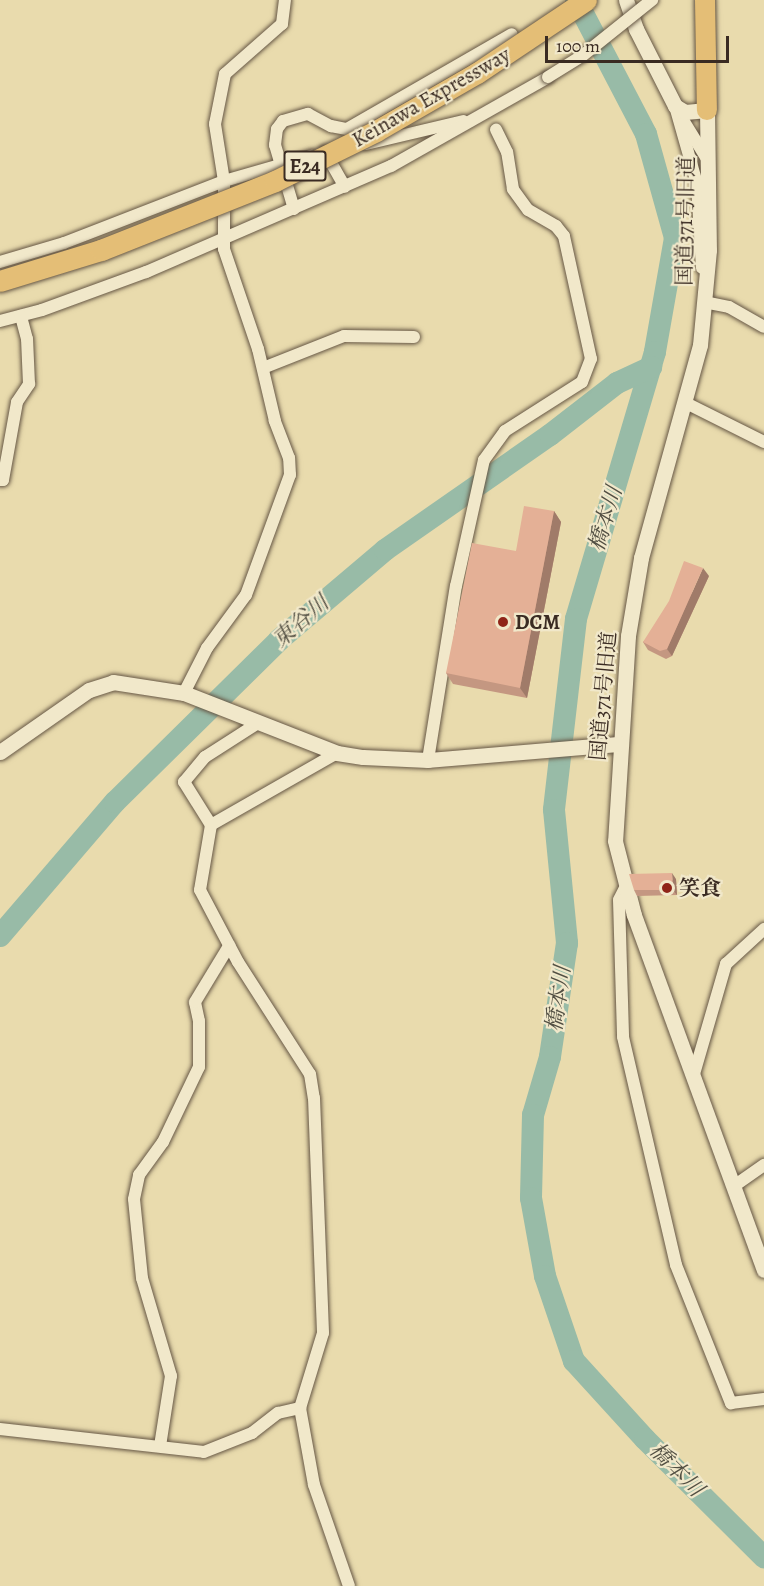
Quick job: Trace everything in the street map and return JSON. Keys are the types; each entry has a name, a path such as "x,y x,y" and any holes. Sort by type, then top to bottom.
{"highway":[{"name":"Keinawa Expressway","path":"0,281 101,250 275,181 376,131 457,85 586,0"},
{"path":"705,0 707,111"}],"street":[{"path":"190,695 207,648 246,595 290,475 289,458 223,240 224,181 215,124 225,74 282,24 285,0"},
{"path":"626,0 636,29 675,106 709,162"},
{"path":"0,321 21,316 136,276 391,166 582,56 652,0"},
{"path":"294,209 278,164 275,135 291,116 308,114 331,126 348,129 512,34"},
{"path":"675,106 685,112 707,111"},
{"path":"675,106 697,184 704,302 729,307 764,327"},
{"name":"国道371号旧道","path":"707,111 709,249 700,345 686,404 641,558 628,636 619,744 615,841 625,888 764,1270"},
{"path":"0,262 64,243 224,181 278,164 477,117"},
{"path":"428,760 456,586 484,460 492,444 505,431 582,382 591,359 564,236 556,226 528,210 513,189 507,152 496,129"},
{"path":"324,152 345,187"},
{"path":"0,480 3,480 17,402 29,384 27,339 21,316"},
{"path":"263,368 344,336 414,337"},
{"path":"686,404 764,442"},
{"path":"0,752 89,690 113,682 190,695 253,722 337,753 428,760 619,744"},
{"path":"253,722 205,757 184,782 211,825 200,890 229,946 310,1074 314,1098 323,1333 300,1408 314,1485 349,1586"},
{"path":"211,825 337,753"},
{"path":"625,888 620,900 623,1037 676,1265 731,1403 764,1399"},
{"path":"694,1074 726,964 764,929"},
{"path":"160,1446 171,1376 142,1278 134,1199 139,1175 163,1142 195,1078 199,1067 199,1021 195,1002 229,946"},
{"path":"734,1186 764,1165"},
{"path":"0,1429 204,1452 252,1433 278,1413 300,1408"}],"building":[{"name":"DCM","path":"524,506 554,511 520,688 446,673 472,543 516,551"},
{"path":"684,561 703,568 667,649 660,651 643,642 669,601"},
{"path":"672,873 673,890 634,890 629,874"}],"waterway":[{"name":"橋本川","path":"576,0 646,134 675,238 655,352 576,619 554,810 567,943 550,1057 533,1115 531,1198 545,1276 574,1361 645,1439 764,1557"},
{"name":"東谷川","path":"0,936 115,802 279,640 385,550 550,435 617,383 652,367"}],"place":[{"name":"DCM","path":"503,622"},
{"name":"笑食","path":"667,888"}]}
